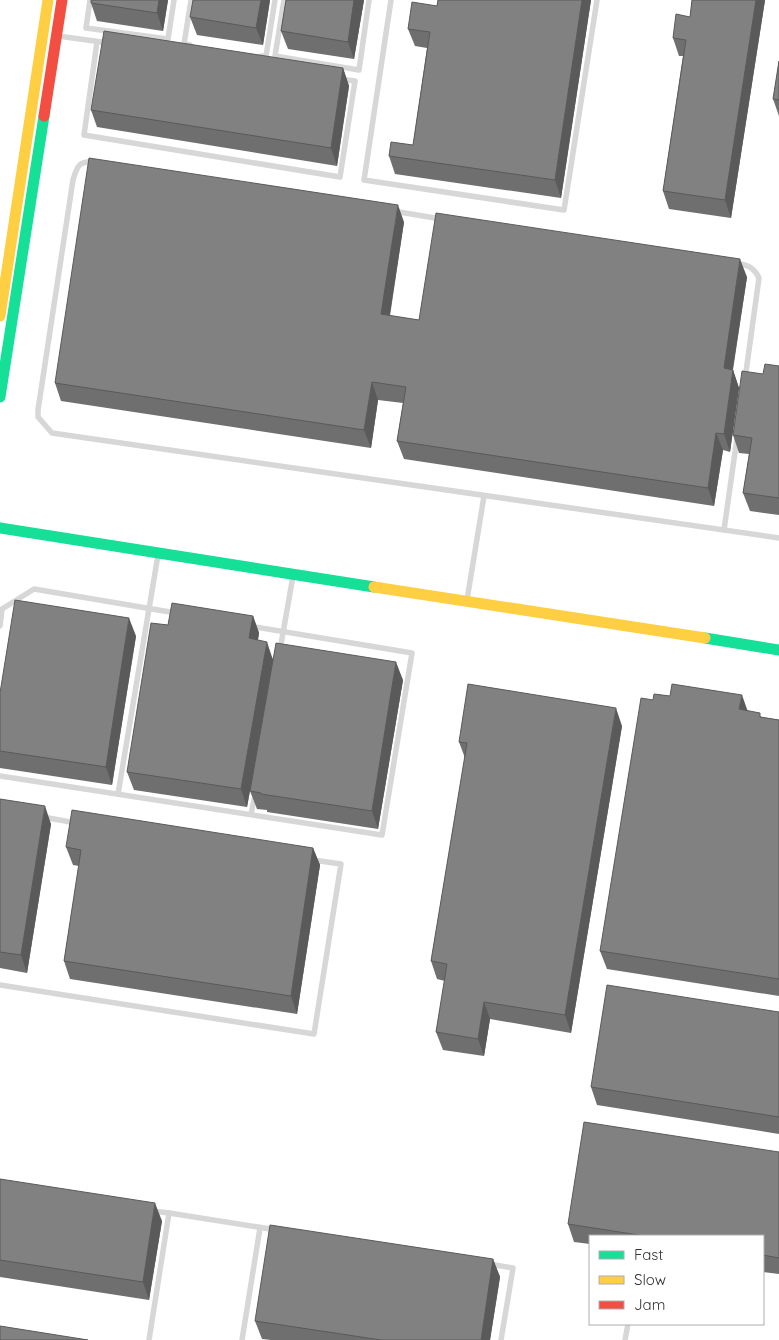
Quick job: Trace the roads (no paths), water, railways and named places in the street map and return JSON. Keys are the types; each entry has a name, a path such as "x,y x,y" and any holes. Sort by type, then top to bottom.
{"street":[{"path":"0,316 48,0"},
{"path":"0,397 62,0"},
{"path":"0,528 779,650"}],"lane":[{"path":"90,0 86,28 168,39 174,0"},
{"path":"191,0 184,44 193,45"},
{"path":"257,55 266,56 274,0"},
{"path":"284,0 275,56 359,70 369,0"},
{"path":"391,0 364,180 564,210 597,0"},
{"path":"56,35 116,44"},
{"path":"97,42 84,135 340,177 356,81 336,78"},
{"path":"103,163 83,162 76,167 73,180 38,410 38,417 52,433 779,538"},
{"path":"387,210 446,219"},
{"path":"725,262 750,266 756,271 759,278 744,384"},
{"path":"724,530 738,433"},
{"path":"467,600 484,496"},
{"path":"118,794 158,552"},
{"path":"278,660 293,574"},
{"path":"0,626 2,609 34,589 188,615"},
{"path":"0,776 382,835 412,653 245,625"},
{"path":"251,814 256,785"},
{"path":"39,817 88,824"},
{"path":"0,985 314,1034 341,864 302,858"},
{"path":"150,1211 280,1231"},
{"path":"149,1340 169,1213"},
{"path":"242,1340 260,1228"},
{"path":"484,1263 513,1268 501,1340"},
{"path":"625,1340 628,1325"}]}
